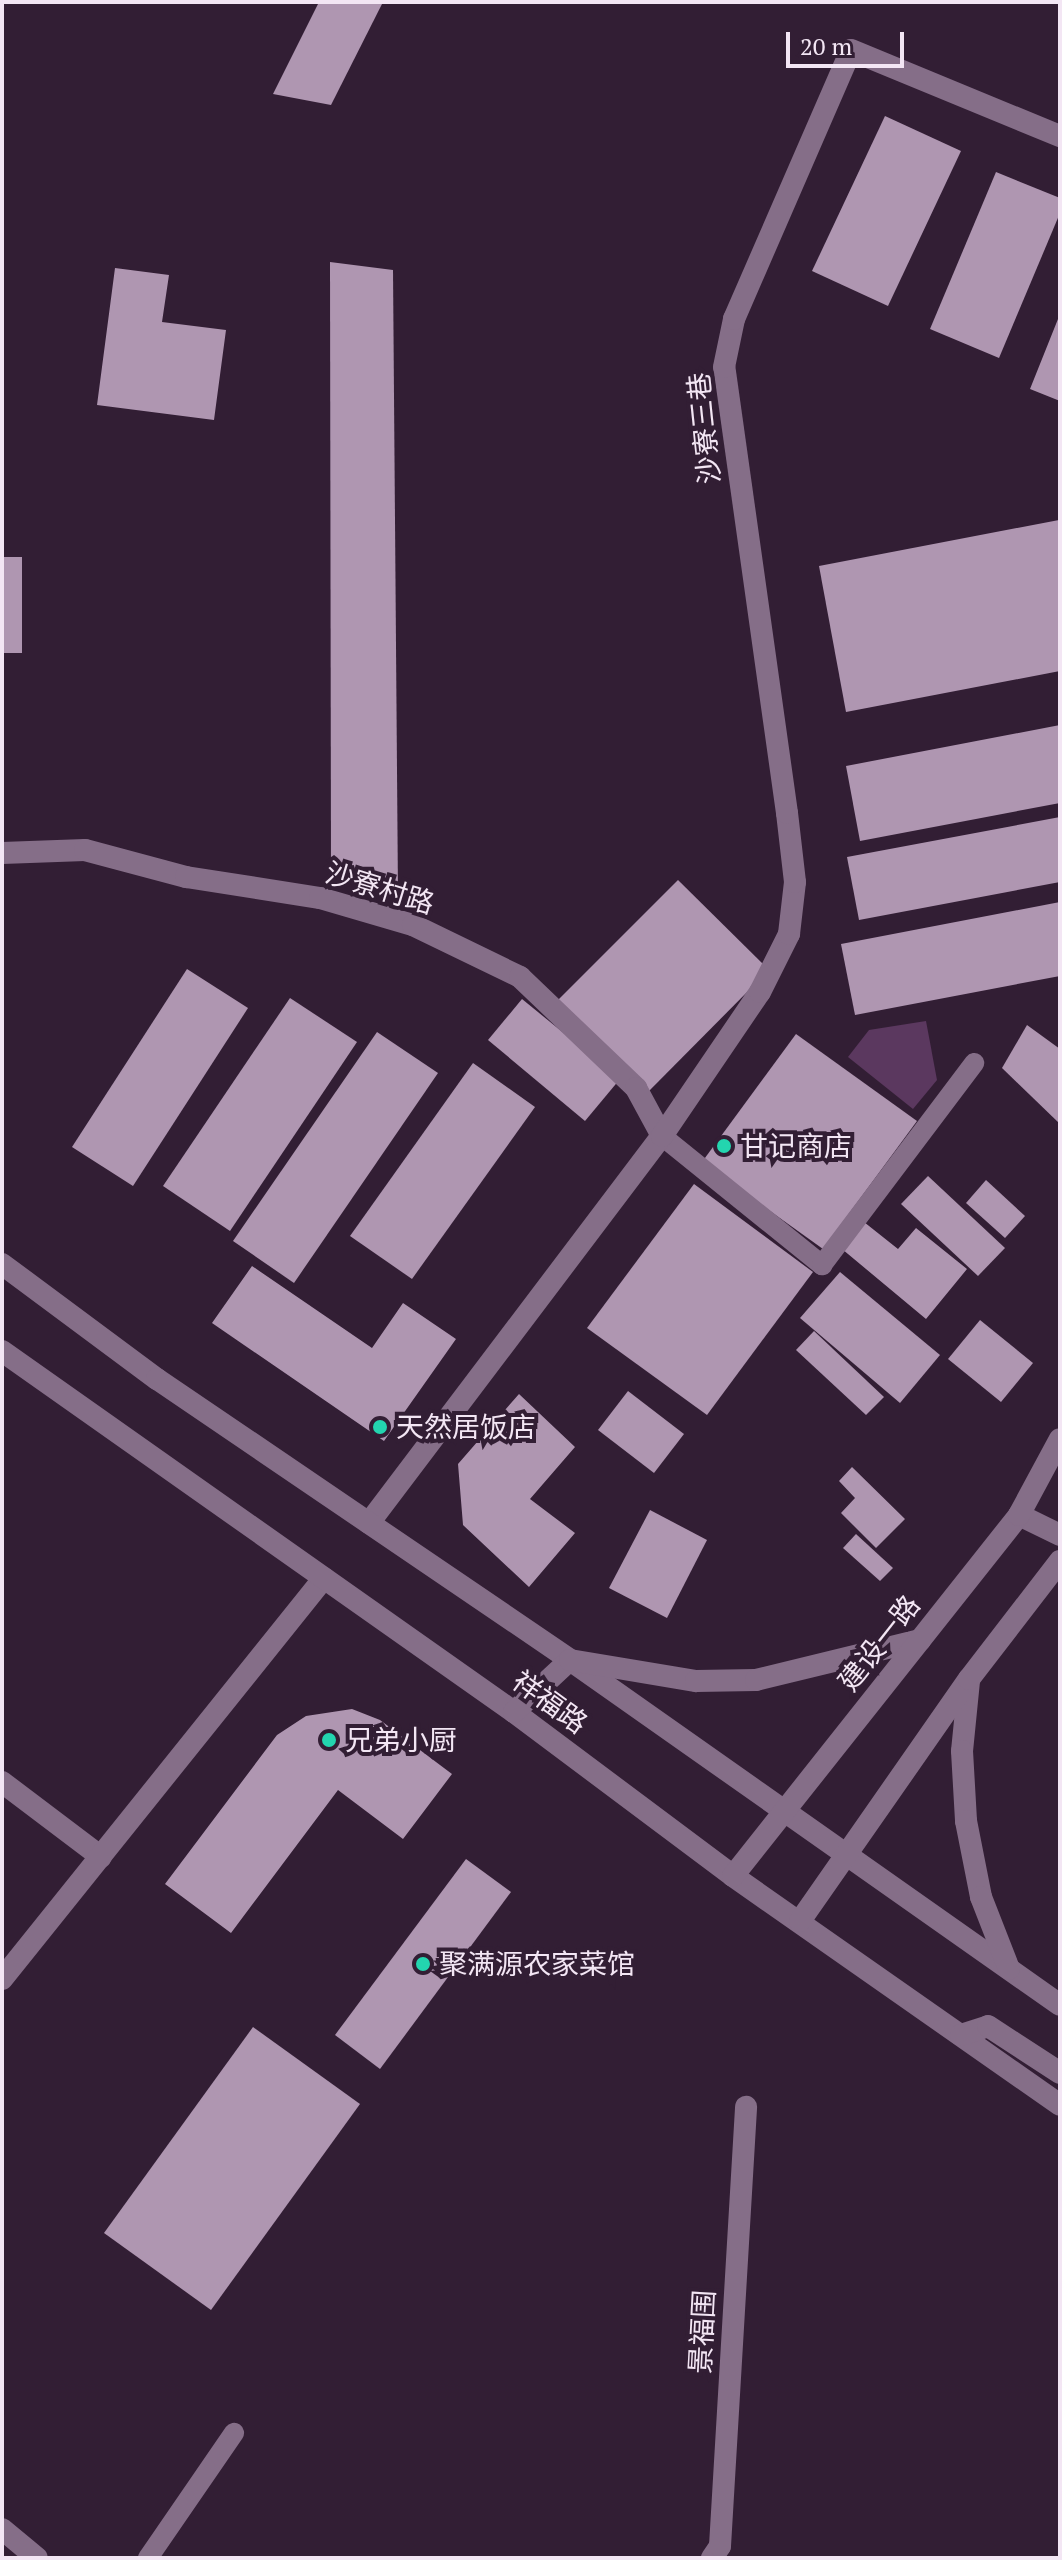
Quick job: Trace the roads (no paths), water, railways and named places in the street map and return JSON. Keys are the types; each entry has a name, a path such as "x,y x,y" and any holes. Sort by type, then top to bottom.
{"street":[{"name":"沙寮三巷","path":"662,1136 760,992 789,934 795,882 724,367 734,319 851,50 1060,136"},
{"name":"沙寮村路","path":"2,853 85,850 186,877 320,898 413,925 520,977 636,1088 662,1136"},
{"path":"369,1523 662,1136"},
{"name":"祥福路","path":"2,1264 157,1379 570,1660 1060,2005"},
{"name":"祥福路","path":"2,1351 514,1712 733,1876 1060,2105"},
{"name":"建设一路","path":"733,1876 1019,1515 1060,1439"},
{"path":"1019,1515 1060,1535"},
{"path":"800,1921 969,1679 1060,1561"},
{"path":"2,1979 324,1578"},
{"path":"514,1712 570,1660 696,1681 756,1680 920,1640"},
{"path":"969,1679 962,1751 966,1821 981,1897 1009,1969"},
{"path":"2,1782 101,1857"},
{"path":"961,2035 988,2026 1060,2073"},
{"name":"景福围","path":"712,2558 720,2546 746,2107"},
{"path":"2,2529 37,2558"}],"lane":[{"path":"662,1136 822,1265 974,1063"},
{"path":"148,2558 234,2433"}],"place":[{"name":"甘记商店","path":"724,1146"},
{"name":"天然居饭店","path":"380,1427"},
{"name":"兄弟小厨","path":"329,1740"},
{"name":"聚满源农家菜馆","path":"423,1964"}]}
